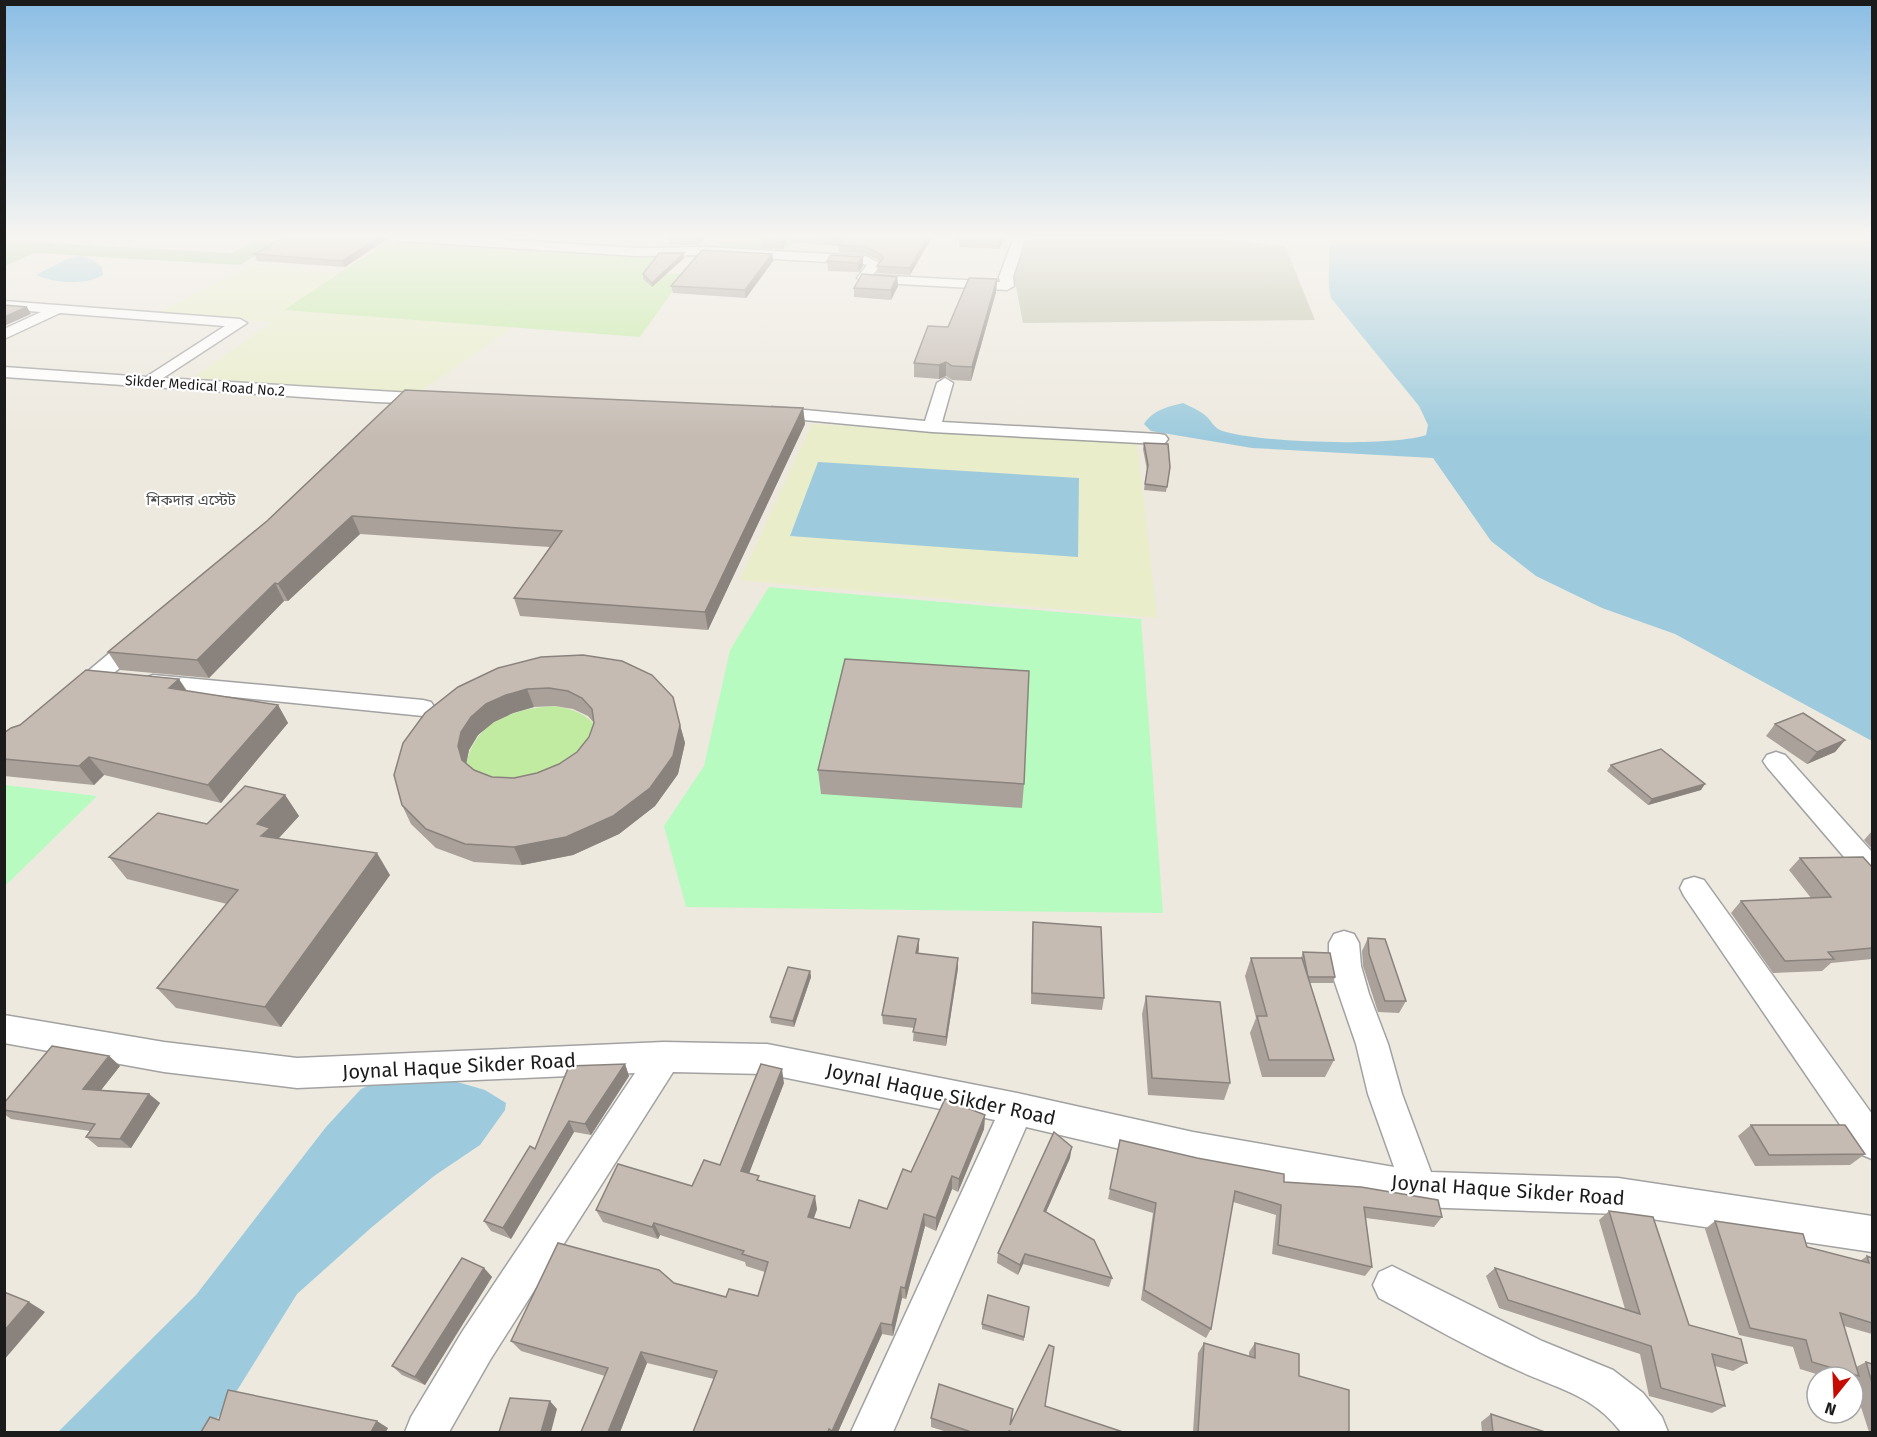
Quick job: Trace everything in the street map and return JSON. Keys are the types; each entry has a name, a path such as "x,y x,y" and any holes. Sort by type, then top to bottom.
{"street":[{"path":"5,304 240,323 163,371 151,381"},
{"path":"4,335 58,309"},
{"name":"Sikder Medical Road No.2","path":"4,372 151,381 244,390 446,400"},
{"path":"932,427 945,383"},
{"path":"388,415 405,398"},
{"path":"758,411 932,427 1159,439"},
{"path":"59,707 155,626"},
{"path":"94,678 423,708"},
{"path":"1776,761 1872,870"},
{"path":"1694,888 1872,1142"},
{"path":"1344,943 1343,954 1352,986 1373,1047 1381,1081 1412,1161 1418,1189"},
{"name":"Joynal Haque Sikder Road","path":"4,1029 164,1057 297,1073 664,1057 767,1059 1017,1109 1193,1149 1418,1189 1618,1196 1872,1234"},
{"path":"426,1432 476,1346 664,1057"},
{"path":"872,1432 1017,1109"},
{"path":"1392,1285 1530,1356 1599,1384 1628,1408 1647,1432"}],"shaded area":[{"path":"175,304 295,304 286,310 512,328 414,396 187,382 272,322 157,313"},
{"path":"1019,304 1309,304 1315,320 1023,323"},
{"path":"812,424 1137,443 1157,618 740,580"}],"green space":[{"path":"293,304 664,304 640,337 284,310"},
{"path":"769,587 1141,619 1163,913 686,907 664,826 704,766 730,650"},
{"path":"555,706 578,712 597,727 595,756 499,795 466,765 470,750 478,738 499,720 525,710"},
{"path":"4,785 97,796 5,886"}],"water":[{"path":"1336,304 1872,304 1872,741 1675,634 1602,608 1536,576 1491,541 1433,458 1252,448 1151,431 1144,424 1156,412 1183,403 1202,413 1220,430 1237,434 1323,442 1384,441 1426,435 1428,425 1419,406"},
{"path":"818,462 1079,478 1078,557 790,536"},
{"path":"419,1071 485,1090 506,1103 505,1110 480,1145 434,1176 372,1227 297,1294 228,1405 206,1432 58,1432 196,1295 326,1127 361,1089 389,1076"}],"building":[{"path":"958,304 990,304 972,367 952,366 946,362 939,365 914,363 928,326 948,327"},
{"path":"4,305 27,307 4,317"},
{"path":"405,390 803,408 705,612 514,598 562,531 352,516 278,584 275,583 197,660 108,652 267,521"},
{"path":"1144,443 1168,444 1170,467 1167,487 1145,484 1148,465"},
{"path":"583,655 622,661 652,675 673,697 680,725 673,756 650,788 613,816 566,837 514,847 465,844 426,829 402,805 394,775 403,743 425,713 458,687 498,668 541,657","holes":["549,688 568,691 582,698 592,709 594,723 589,737 577,752 559,764 537,773 514,778 492,777 474,770 462,760 458,746 461,732 471,717 486,704 527,689"]},
{"path":"845,659 1029,671 1024,784 818,770"},
{"path":"86,670 179,679 169,688 278,705 208,785 89,757 79,766 4,759 4,733 20,725"},
{"path":"1803,713 1845,740 1817,752 1775,724"},
{"path":"1661,749 1705,784 1652,799 1611,765"},
{"path":"245,786 285,795 257,824 270,828 261,836 377,853 265,1007 157,988 238,890 109,857 158,813 207,824"},
{"path":"1863,857 1872,867 1872,948 1828,952 1834,959 1785,961 1741,901 1831,897 1800,858"},
{"path":"1033,922 1101,927 1104,998 1032,993"},
{"path":"898,936 919,939 916,953 958,958 946,1037 913,1032 916,1019 882,1015"},
{"path":"1368,938 1385,939 1406,1001 1385,1001 1369,954"},
{"path":"1303,952 1330,953 1335,977 1308,977"},
{"path":"1251,958 1302,958 1334,1060 1269,1060 1257,1016 1267,1016"},
{"path":"788,967 810,971 793,1021 770,1017"},
{"path":"1146,996 1220,1002 1230,1083 1152,1078"},
{"path":"52,1046 109,1056 83,1089 149,1094 120,1139 86,1137 95,1124 4,1110 4,1103"},
{"path":"625,1064 585,1124 569,1121 503,1228 484,1221 530,1146 535,1149 569,1066"},
{"path":"761,1064 782,1069 741,1171 759,1176 757,1180 815,1196 808,1217 850,1228 859,1200 887,1209 903,1169 911,1172 945,1099 985,1115 959,1179 952,1176 936,1218 924,1214 905,1288 901,1287 892,1325 881,1323 832,1431 829,1429 828,1432 693,1432 717,1371 641,1352 608,1432 581,1432 608,1368 511,1341 558,1243 659,1270 674,1283 726,1297 729,1289 758,1296 768,1262 742,1254 744,1251 654,1223 652,1227 596,1210 618,1164 692,1186 704,1160 720,1165"},
{"path":"1751,1125 1845,1125 1865,1154 1769,1155"},
{"path":"1054,1132 1072,1147 1044,1211 1094,1240 1112,1278 1025,1254 1020,1265 998,1253"},
{"path":"1120,1140 1197,1158 1284,1174 1284,1182 1361,1187 1438,1200 1442,1217 1364,1207 1372,1267 1278,1245 1281,1205 1235,1191 1211,1329 1144,1290 1156,1203 1110,1189"},
{"path":"1609,1211 1653,1217 1689,1325 1741,1339 1747,1363 1712,1354 1725,1406 1661,1388 1651,1346 1508,1300 1495,1268 1640,1314"},
{"path":"1715,1221 1803,1234 1807,1247 1869,1263 1867,1256 1872,1258 1872,1323 1840,1313 1856,1365 1822,1365 1812,1362 1806,1340 1750,1328"},
{"path":"462,1258 484,1268 415,1377 392,1366"},
{"path":"4,1292 29,1302 4,1331"},
{"path":"988,1295 1029,1307 1024,1337 982,1324"},
{"path":"1204,1343 1255,1358 1255,1343 1299,1354 1299,1376 1349,1390 1349,1432 1198,1432"},
{"path":"1049,1345 1054,1347 1045,1406 1123,1432 971,1432 931,1418 939,1384 1013,1409 1010,1425"},
{"path":"1866,1362 1872,1364 1872,1383"},
{"path":"228,1390 377,1421 371,1432 201,1432 210,1417 219,1420"},
{"path":"510,1398 550,1401 541,1432 499,1432"},
{"path":"1491,1414 1545,1432 1493,1432"}],"district":[{"name":"শিকদার এস্টেট","path":"191,500"}]}
